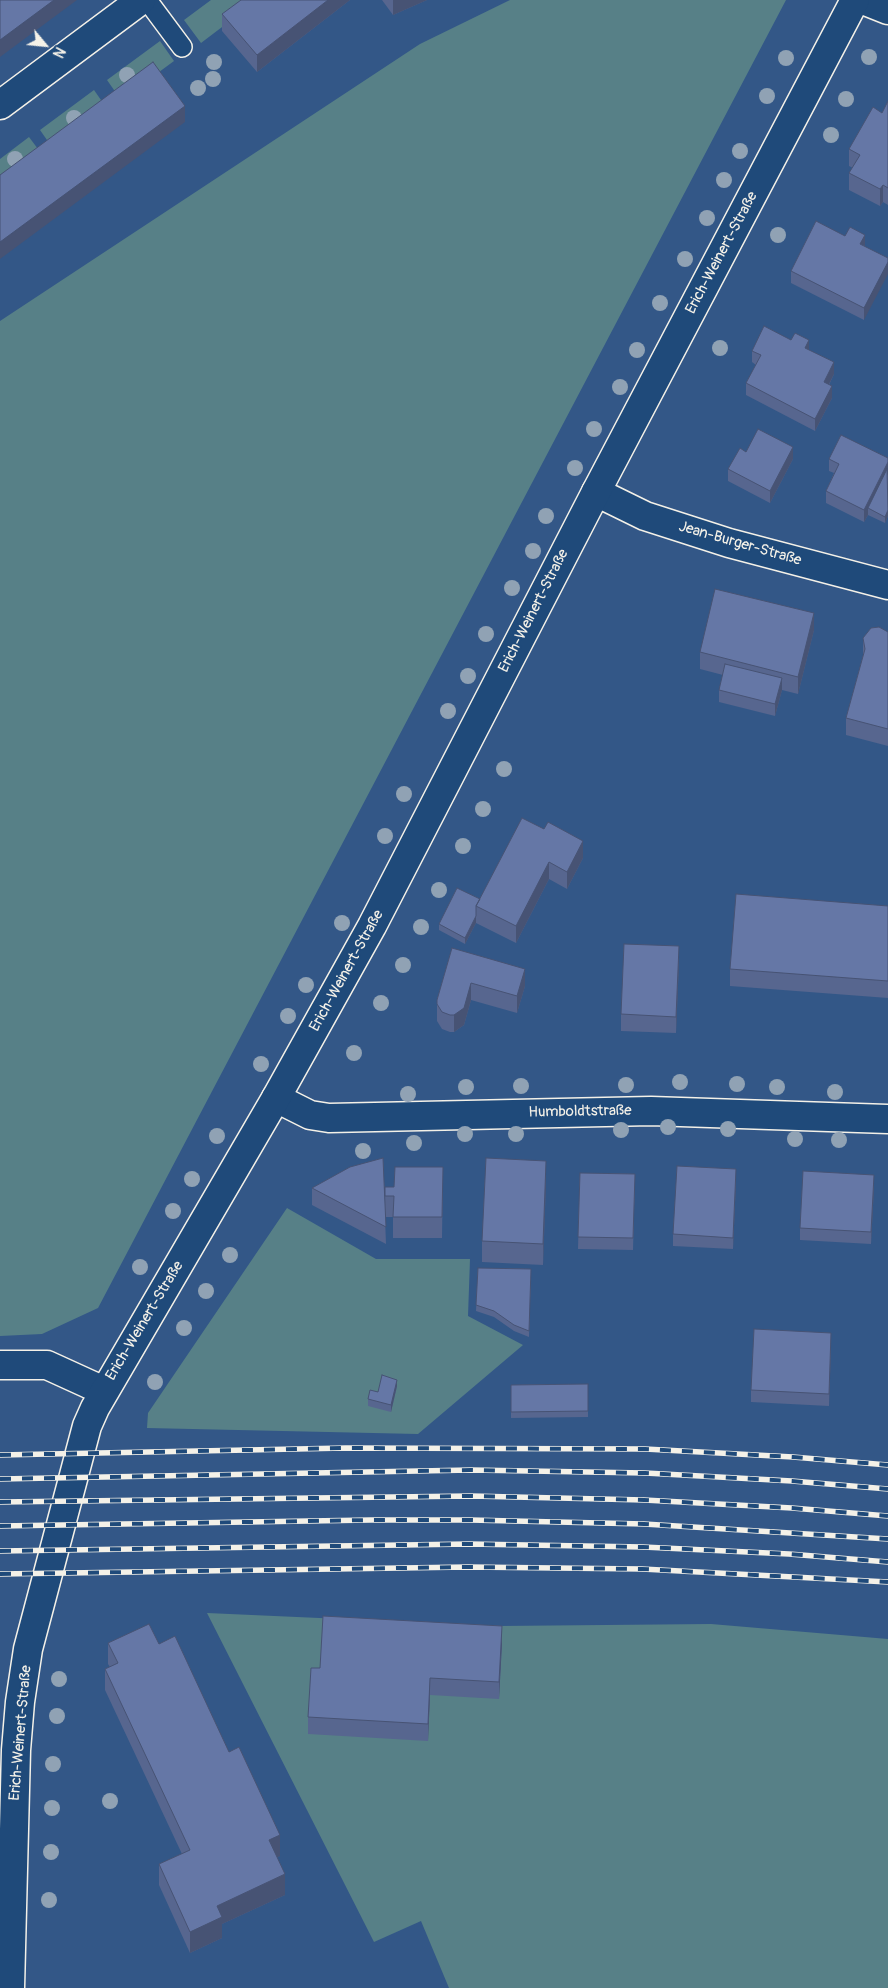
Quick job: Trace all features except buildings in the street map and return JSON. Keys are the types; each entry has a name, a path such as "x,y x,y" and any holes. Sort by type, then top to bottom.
{"main road":[{"path":"0,105 141,0"},
{"name":"Erich-Weinert-Straße","path":"10,1988 16,1750 20,1702 28,1649 87,1426 104,1390 276,1098 372,926 596,492 855,0"},
{"path":"863,0 888,10"},
{"name":"Jean-Burger-Straße","path":"596,492 645,516 729,543 888,585"},
{"name":"Humboldtstraße","path":"276,1098 310,1114 329,1118 651,1111 888,1119"},
{"path":"0,1365 47,1365 104,1390"}],"lane":[{"path":"147,0 182,47"}],"green space":[{"path":"211,0 253,0 255,2 201,43 184,20"},
{"path":"510,0 786,0 98,1308 42,1334 0,1336 0,321 420,44"},
{"path":"160,41 174,61 121,100 107,80"},
{"path":"94,90 108,110 54,150 40,130"},
{"path":"29,137 44,157 0,190 0,159"},
{"path":"287,1208 376,1259 470,1259 468,1316 523,1345 418,1434 147,1428 148,1413"},
{"path":"207,1613 499,1626 711,1624 888,1639 888,1988 449,1988 421,1921 374,1942"}],"railway":[{"path":"0,1455 346,1448 645,1449 793,1457 888,1465"},
{"path":"0,1479 471,1470 645,1473 792,1481 888,1489"},
{"path":"0,1502 471,1496 644,1500 792,1508 888,1516"},
{"path":"0,1526 470,1520 644,1524 888,1539"},
{"path":"0,1551 469,1544 643,1547 789,1554 888,1562"},
{"path":"0,1574 468,1567 642,1569 888,1582"}]}
